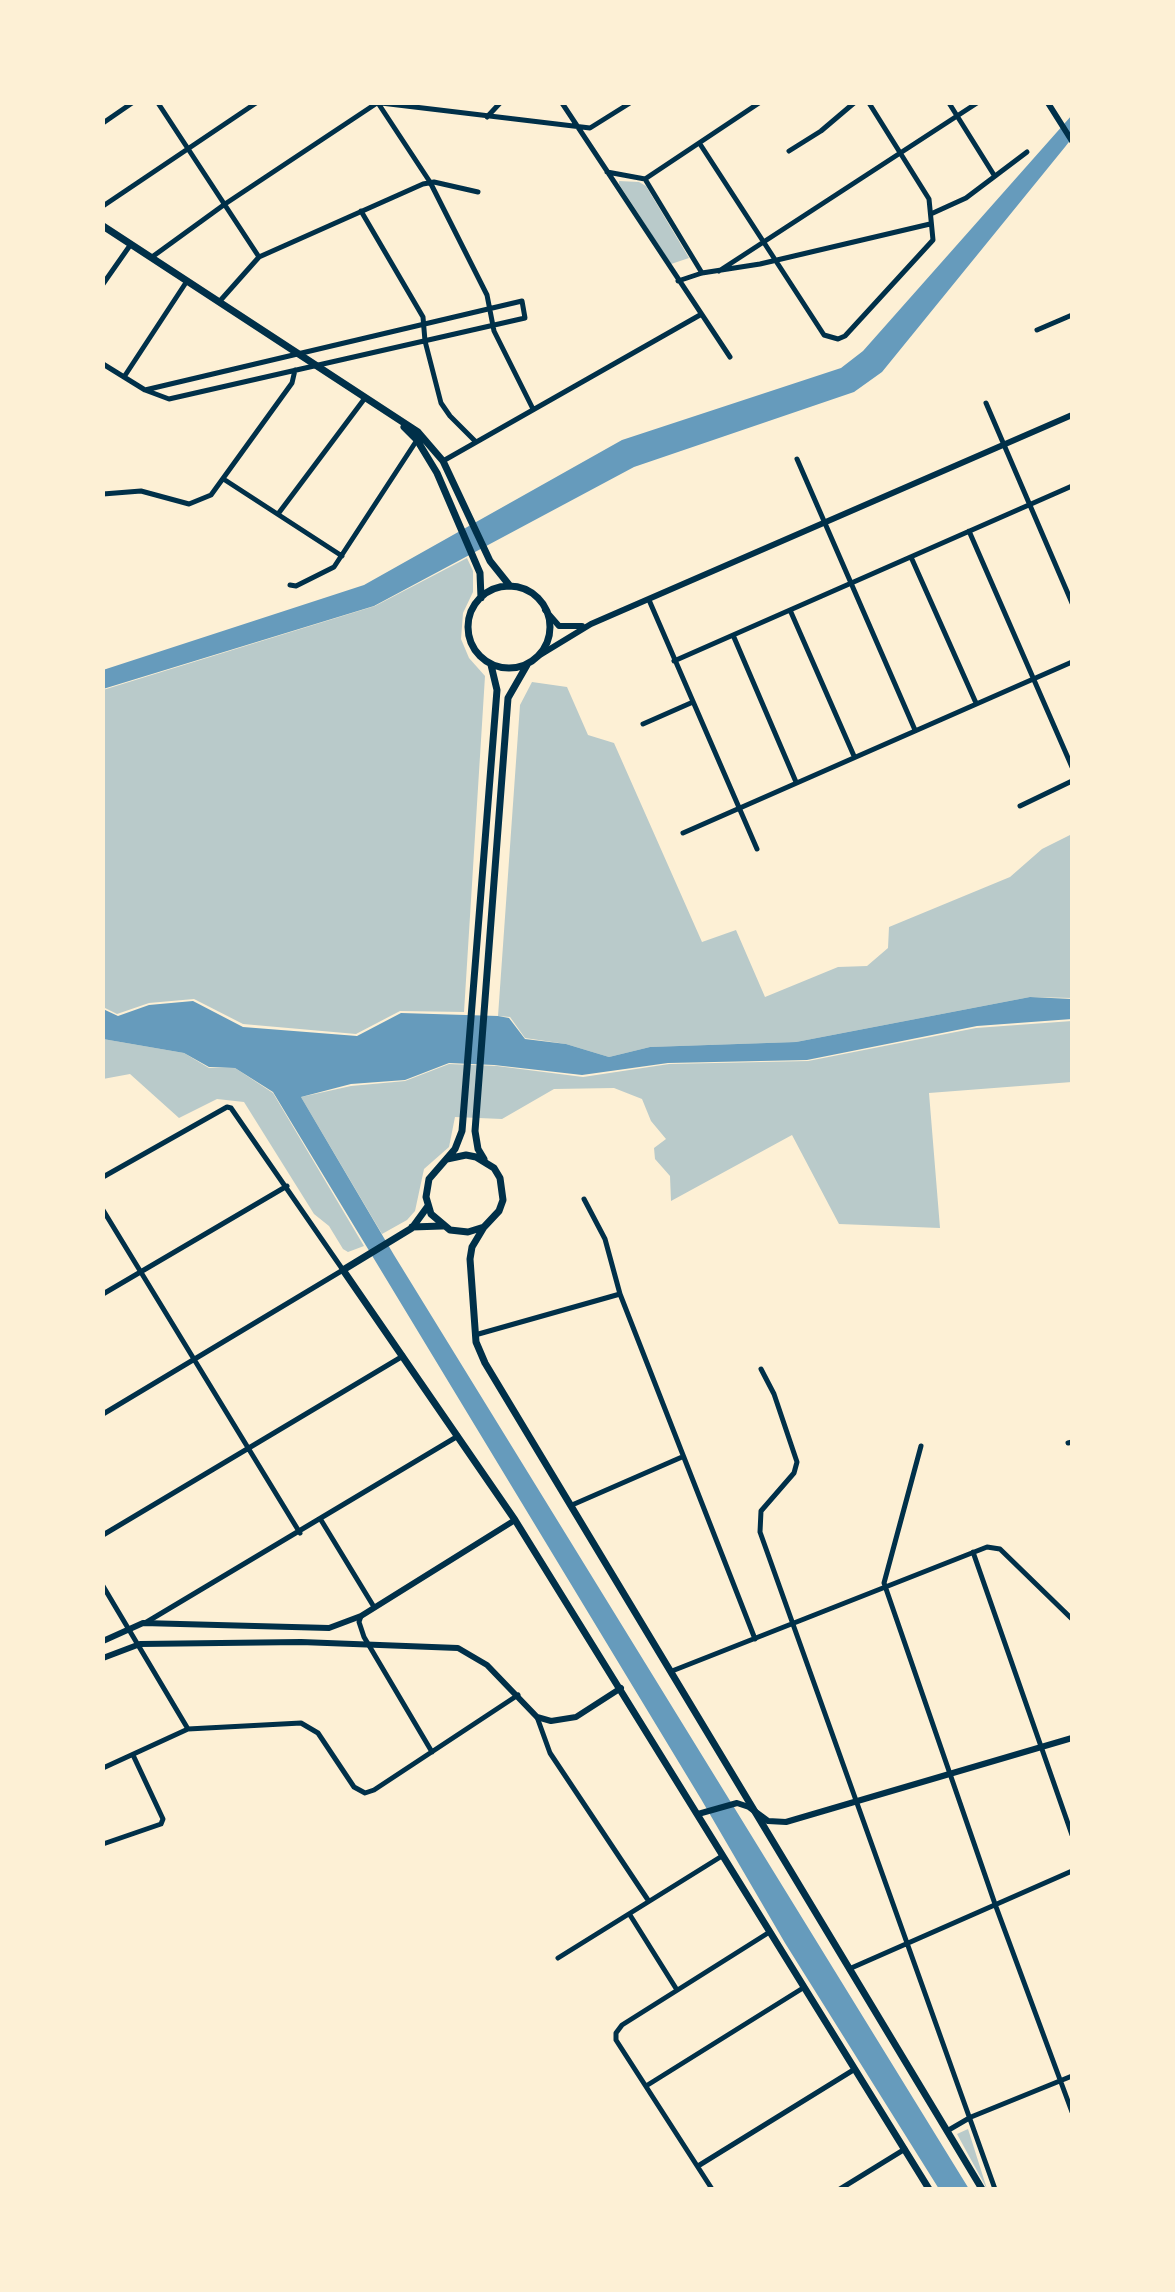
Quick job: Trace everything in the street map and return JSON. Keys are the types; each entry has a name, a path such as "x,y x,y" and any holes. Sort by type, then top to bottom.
{"main road":[{"path":"103,226 418,432 443,461 490,561 510,586"},
{"path":"396,419 417,440 437,473 478,565 481,598"},
{"path":"412,1228 428,1206 429,1179 447,1160 460,1141 462,1131 497,691 491,665 480,653 470,634 471,612 481,598 495,588 510,586 531,593 545,610 550,632 540,655 527,664 507,669 491,665"},
{"path":"527,664 508,698 475,1131 478,1149 500,1178 503,1189 499,1210 484,1227 471,1253 475,1335 485,1363 982,2189"},
{"path":"447,1160 466,1155 485,1161"},
{"path":"428,1206 443,1226"},
{"path":"484,1227 459,1232 443,1226 412,1228 343,1270 515,1520 702,1813 722,1856 768,1933 929,2189"}],"street":[{"path":"103,123 132,103"},
{"path":"158,103 258,257"},
{"path":"103,206 256,103"},
{"path":"379,103 430,182 491,308 493,325 533,409"},
{"path":"152,257 225,204 379,103 579,128 596,126 630,103"},
{"path":"486,117 500,103"},
{"path":"562,103 730,357"},
{"path":"606,172 645,179 759,103"},
{"path":"789,151 821,131 854,103"},
{"path":"700,144 828,338 838,339 845,336 925,251 934,235 930,224 933,213 929,199 869,103"},
{"path":"949,103 993,174"},
{"path":"719,271 977,103"},
{"path":"1048,103 1072,141"},
{"path":"933,213 966,198 993,174 1027,152"},
{"path":"645,179 702,273"},
{"path":"219,302 258,257 361,211 430,182 478,192"},
{"path":"361,211 424,323 425,341 444,409 475,441"},
{"path":"678,281 702,273 930,224"},
{"path":"103,284 131,244"},
{"path":"124,377 187,281"},
{"path":"103,364 145,390 169,399 525,318 522,301 145,390"},
{"path":"443,461 700,314"},
{"path":"1037,330 1072,315"},
{"path":"103,494 141,491 196,503 211,495 225,480 292,383 295,370"},
{"path":"278,514 365,398"},
{"path":"986,403 1072,603"},
{"path":"540,655 591,624 1072,415"},
{"path":"290,585 296,586 330,572 417,440"},
{"path":"797,459 915,730"},
{"path":"225,480 342,556"},
{"path":"674,660 1072,486"},
{"path":"969,531 1033,679 1069,751 1072,767"},
{"path":"911,557 976,703"},
{"path":"649,600 757,849"},
{"path":"545,610 565,629 591,624"},
{"path":"790,610 854,756"},
{"path":"733,635 796,782"},
{"path":"683,833 1072,662"},
{"path":"643,724 693,702"},
{"path":"1020,806 1072,781"},
{"path":"103,1177 227,1107 236,1111 343,1270 103,1414"},
{"path":"103,1294 287,1186"},
{"path":"584,1199 605,1239 620,1294 755,1639"},
{"path":"103,1210 300,1533"},
{"path":"475,1335 620,1294"},
{"path":"103,1535 404,1356"},
{"path":"761,1369 797,1456 794,1473 761,1511 759,1523 995,2189"},
{"path":"103,1641 144,1623 300,1533 458,1436"},
{"path":"921,1446 885,1571 885,1587 995,1904 1072,2112"},
{"path":"572,1505 682,1457"},
{"path":"321,1520 374,1608"},
{"path":"144,1623 329,1629 361,1616 515,1520"},
{"path":"672,1671 986,1547 1000,1549 1072,1619"},
{"path":"973,1552 1072,1835"},
{"path":"103,1586 140,1644 188,1729"},
{"path":"361,1616 361,1629 369,1645 432,1752"},
{"path":"103,1658 140,1644 458,1648 487,1665 518,1694 537,1717 550,1753 648,1900"},
{"path":"537,1717 551,1721 569,1720 621,1688"},
{"path":"103,1769 188,1729 301,1723 318,1733 354,1787 365,1793 374,1790 518,1694"},
{"path":"702,1813 737,1803 778,1823 1072,1738"},
{"path":"103,1844 162,1824 163,1819 133,1755"},
{"path":"737,1803 741,1793 739,1783"},
{"path":"558,1958 722,1856"},
{"path":"849,1969 1072,1871"},
{"path":"630,1915 677,1990"},
{"path":"712,2189 617,2040 616,2033 622,2025 768,1933"},
{"path":"646,2085 803,1988"},
{"path":"698,2166 855,2069"},
{"path":"947,2131 971,2117 1072,2076"},
{"path":"840,2189 905,2149"}],"shaded area":[{"path":"619,181 639,182 646,186 689,258 671,264"},
{"path":"467,558 473,571 473,592 463,613 461,639 469,658 485,676 464,1012 400,1011 356,1034 243,1024 194,999 149,1003 117,1014 103,1007 103,690 375,606"},
{"path":"532,682 567,687 588,735 614,743 702,942 736,930 765,997 838,967 867,966 888,948 889,927 1010,877 1042,849 1072,834 1072,998 1030,997 796,1042 650,1047 609,1057 566,1044 525,1038 510,1017 498,1016 520,705"},
{"path":"1072,1021 1072,1082 929,1093 940,1228 839,1224 792,1135 671,1201 670,1176 655,1159 654,1148 666,1139 651,1121 642,1099 614,1088 554,1089 502,1119 455,1117 449,1147 424,1169 415,1211 407,1220 382,1234 301,1097 351,1086 405,1081 449,1064 497,1066 583,1077 669,1064 808,1061 976,1028"},
{"path":"103,1039 184,1053 209,1068 235,1068 273,1093 364,1246 348,1252 343,1249 329,1226 314,1214 244,1102 217,1099 179,1118 130,1074 103,1079"},
{"path":"968,2129 987,2189 957,2134"}],"water":[{"path":"1072,115 1072,138 1065,147 882,372 854,392 634,467 374,606 103,689 103,670 364,585 622,440 841,368 863,351"},
{"path":"1030,997 1072,999 1072,1019 977,1026 807,1060 668,1063 582,1075 449,1063 405,1080 351,1084 301,1097 394,1255 969,2189 939,2189 785,1943 701,1799 273,1092 235,1068 209,1067 184,1053 103,1039 103,1009 118,1016 149,1005 193,1001 243,1027 357,1036 401,1013 498,1016 509,1018 525,1039 566,1044 609,1057 650,1047 796,1042"}]}
